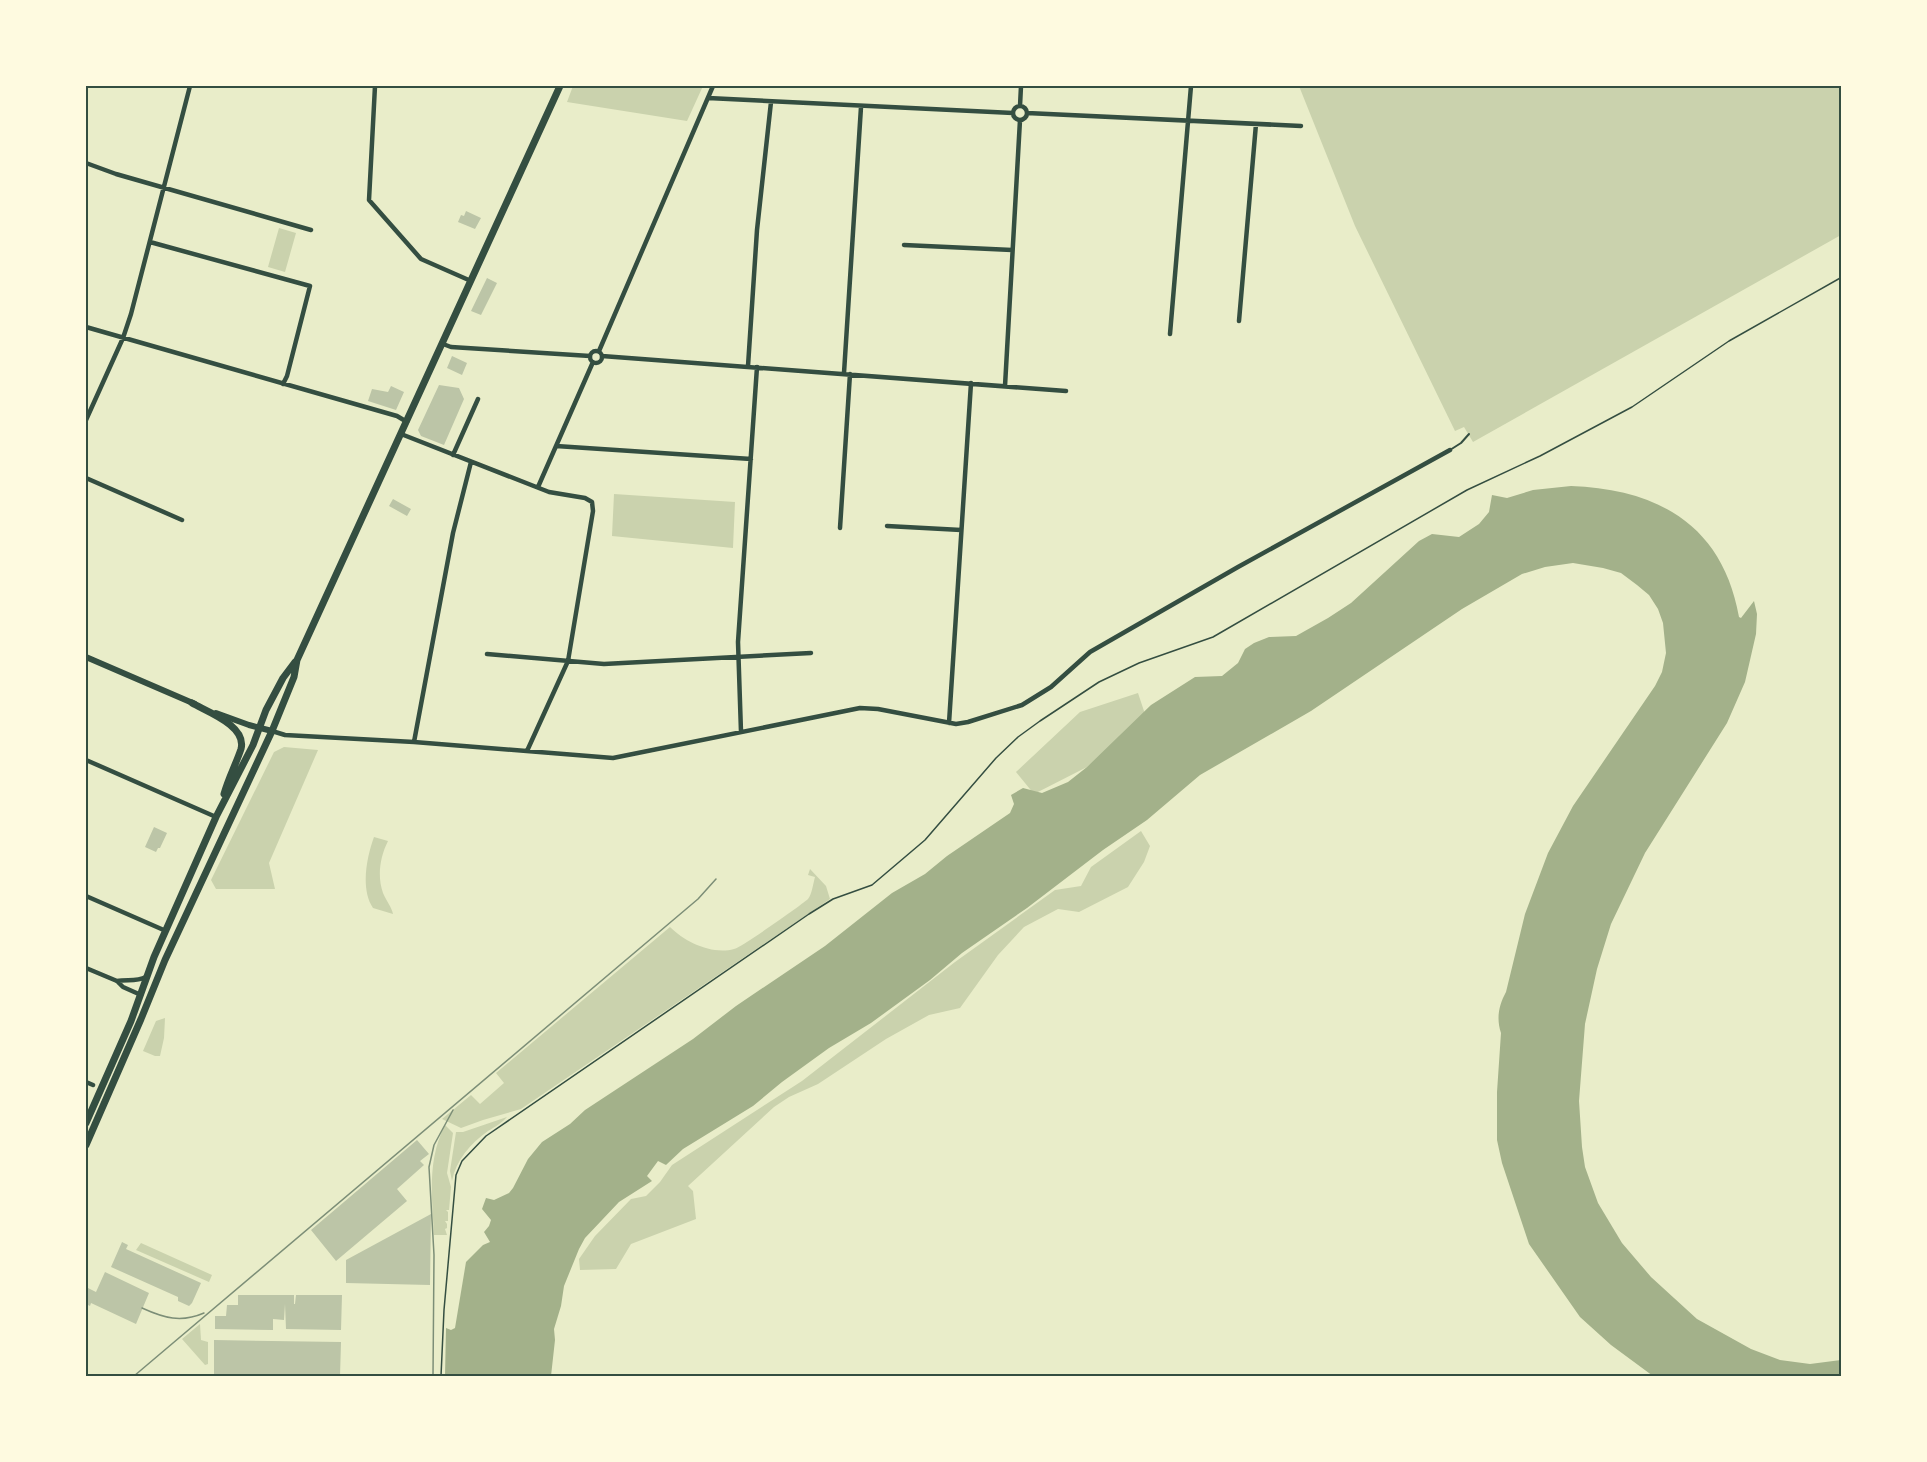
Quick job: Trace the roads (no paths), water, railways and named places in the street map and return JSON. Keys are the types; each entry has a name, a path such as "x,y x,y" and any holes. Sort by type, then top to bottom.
{"main road":[{"path":"86,1123 220,808 266,710 283,678 297,660 443,344 558,86"},
{"path":"86,1145 165,960 272,731 294,677 297,660"},
{"path":"192,703 230,725 242,740 220,808"},
{"path":"141,995 150,997"},
{"path":"86,1134 99,1115"}],"street":[{"path":"86,420 123,338 131,314 189,86"},
{"path":"375,86 369,200 421,259 471,281"},
{"path":"594,362 600,361 600,354 713,86"},
{"path":"1020,106 1021,86"},
{"path":"1170,334 1191,86"},
{"path":"708,98 1013,113"},
{"path":"748,366 757,230 771,102"},
{"path":"840,528 861,106"},
{"path":"1013,113 1020,106"},
{"path":"1020,106 1026,109 1027,113"},
{"path":"1013,113 1020,120"},
{"path":"1027,113 1301,126"},
{"path":"1020,120 1024,119 1027,113"},
{"path":"1005,386 1020,120"},
{"path":"1239,321 1256,124"},
{"path":"86,162 116,174 311,230"},
{"path":"150,242 310,285 283,384"},
{"path":"904,245 1012,250"},
{"path":"86,327 397,416 407,422"},
{"path":"443,344 455,347 590,356"},
{"path":"590,356 593,351 600,354 1066,391"},
{"path":"590,356 594,362"},
{"path":"538,487 594,362"},
{"path":"741,732 738,657 757,367"},
{"path":"949,723 971,383"},
{"path":"453,456 478,399"},
{"path":"401,434 538,487 592,502 593,511 568,661 526,751"},
{"path":"556,446 751,459"},
{"path":"86,657 192,703 259,728 285,735 623,758 860,708 890,711 949,723 968,722 1012,710 1032,701 1097,649 1248,561 1450,450"},
{"path":"414,742 453,533 471,462"},
{"path":"86,478 182,520"},
{"path":"887,526 961,530"},
{"path":"487,654 604,664 811,653"},
{"path":"86,760 216,817"},
{"path":"86,896 166,931"},
{"path":"86,968 117,981 123,987 141,995"},
{"path":"117,981 126,979 138,981 147,977"},
{"path":"86,1082 93,1085"}],"lane":[{"path":"1450,450 1468,435"}],"tram line":[{"path":"134,1376 698,899 716,879"},
{"path":"433,1376 434,1255 429,1167 434,1145 453,1110"},
{"path":"142,1308 173,1318 188,1318 204,1313"}]}
